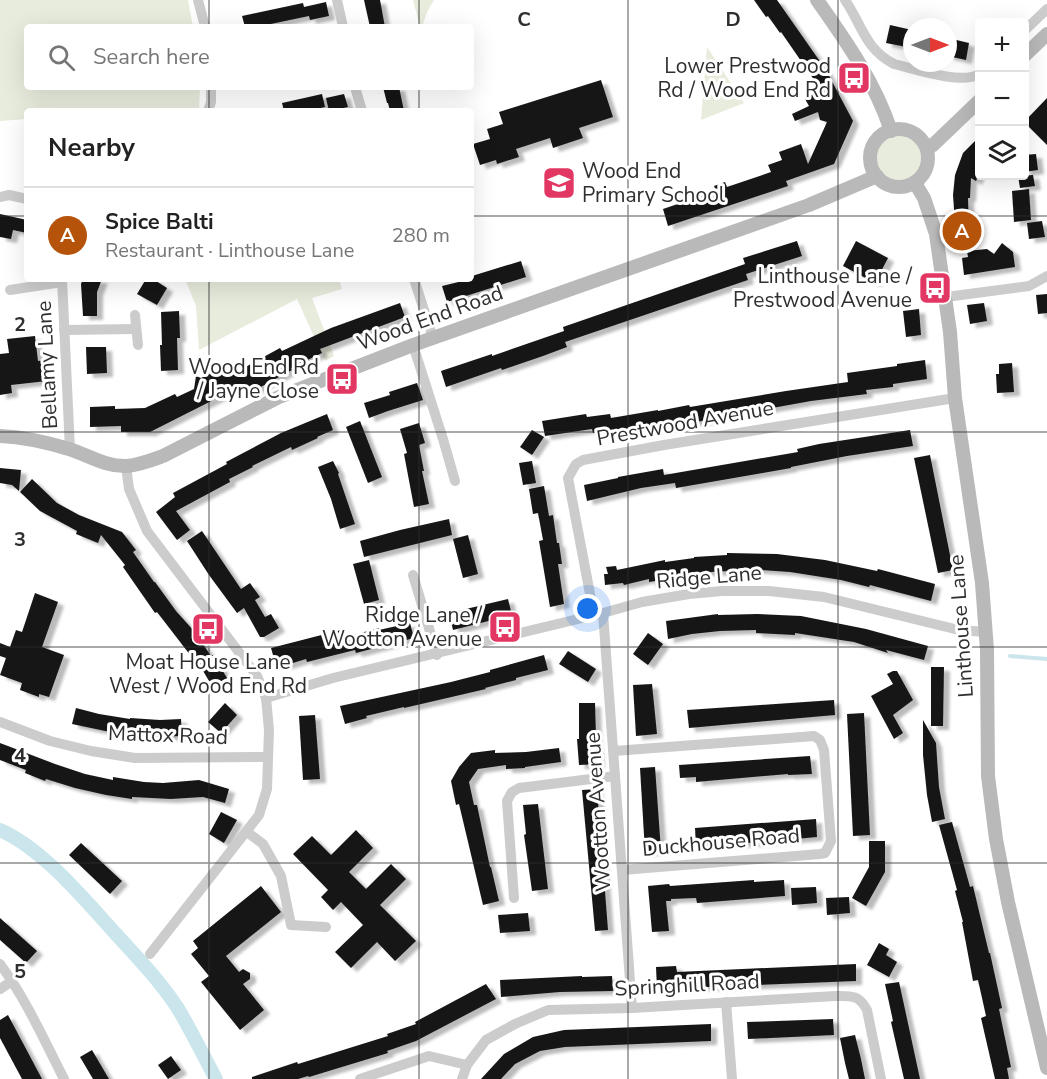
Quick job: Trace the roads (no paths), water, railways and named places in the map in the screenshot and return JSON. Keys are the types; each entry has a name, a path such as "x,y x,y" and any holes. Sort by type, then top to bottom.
{"street":[{"path":"198,0 204,24"},
{"path":"337,0 342,24"},
{"path":"817,0 864,70 877,94 891,130"},
{"path":"845,0 870,45 886,60 894,64 952,77 975,76"},
{"path":"1029,26 1047,9"},
{"path":"1029,51 1047,34"},
{"path":"209,108 211,90"},
{"path":"356,90 361,108"},
{"path":"927,148 933,146 975,105"},
{"path":"904,129 911,132 927,148 928,162 915,183 897,187 888,185 877,176 872,166 871,150 875,142 891,130 904,129"},
{"name":"Wood End Road","path":"0,435 34,440 105,463 126,466 149,461 279,397 413,345 809,205 877,176"},
{"name":"Linthouse Lane","path":"915,183 924,198 936,234 946,297 955,398 981,571 986,632 988,776 996,839 1008,902 1047,1068"},
{"path":"0,196 9,195 24,198"},
{"path":"946,297 1029,286 1047,276"},
{"path":"9,290 52,282"},
{"name":"Bellamy Lane","path":"63,282 70,450"},
{"path":"415,282 433,338"},
{"path":"135,315 138,345"},
{"path":"64,330 136,329"},
{"path":"413,345 455,481"},
{"name":"Prestwood Avenue","path":"598,614 578,537 568,478 576,464 583,460 664,445 955,398"},
{"path":"126,466 129,489 147,531 257,676 266,698 269,730 267,789 259,815 150,954"},
{"path":"413,575 436,655"},
{"name":"Ridge Lane","path":"266,698 333,678 436,655 642,602 689,594 769,591 824,597 959,630 986,632"},
{"name":"Wootton Avenue","path":"598,614 614,751 632,1008"},
{"name":"Mattox Road","path":"0,722 50,741 135,758 268,757"},
{"name":"Duckhouse Road","path":"614,751 814,736 820,740 824,750 831,841 825,853 820,854 622,870"},
{"path":"514,898 507,801 512,792 519,788 615,776"},
{"path":"247,832 263,844 282,876 291,925 326,927"},
{"path":"0,964 12,981 64,1079"},
{"path":"0,989 12,981"},
{"name":"Springhill Road","path":"462,1079 467,1065 486,1040 548,1010 632,1008 854,996 867,1010 881,1079"},
{"path":"726,1002 732,1079"},
{"path":"360,1079 429,1056 467,1065"}],"waterway":[{"path":"1010,656 1047,659"},
{"path":"0,830 32,849 62,876 148,969 177,1007 216,1079"}],"place":[{"name":"Lower Prestwood Rd / Wood End Rd","path":"854,78"},
{"name":"Wood End Primary School","path":"559,183"},
{"name":"Spice Balti","path":"962,231"},
{"name":"Linthouse Lane / Prestwood Avenue","path":"935,288"},
{"name":"Wood End Rd / Jayne Close","path":"342,379"},
{"name":"Ridge Lane / Wootton Avenue","path":"505,627"},
{"name":"Moat House Lane West / Wood End Rd","path":"208,629"}]}
